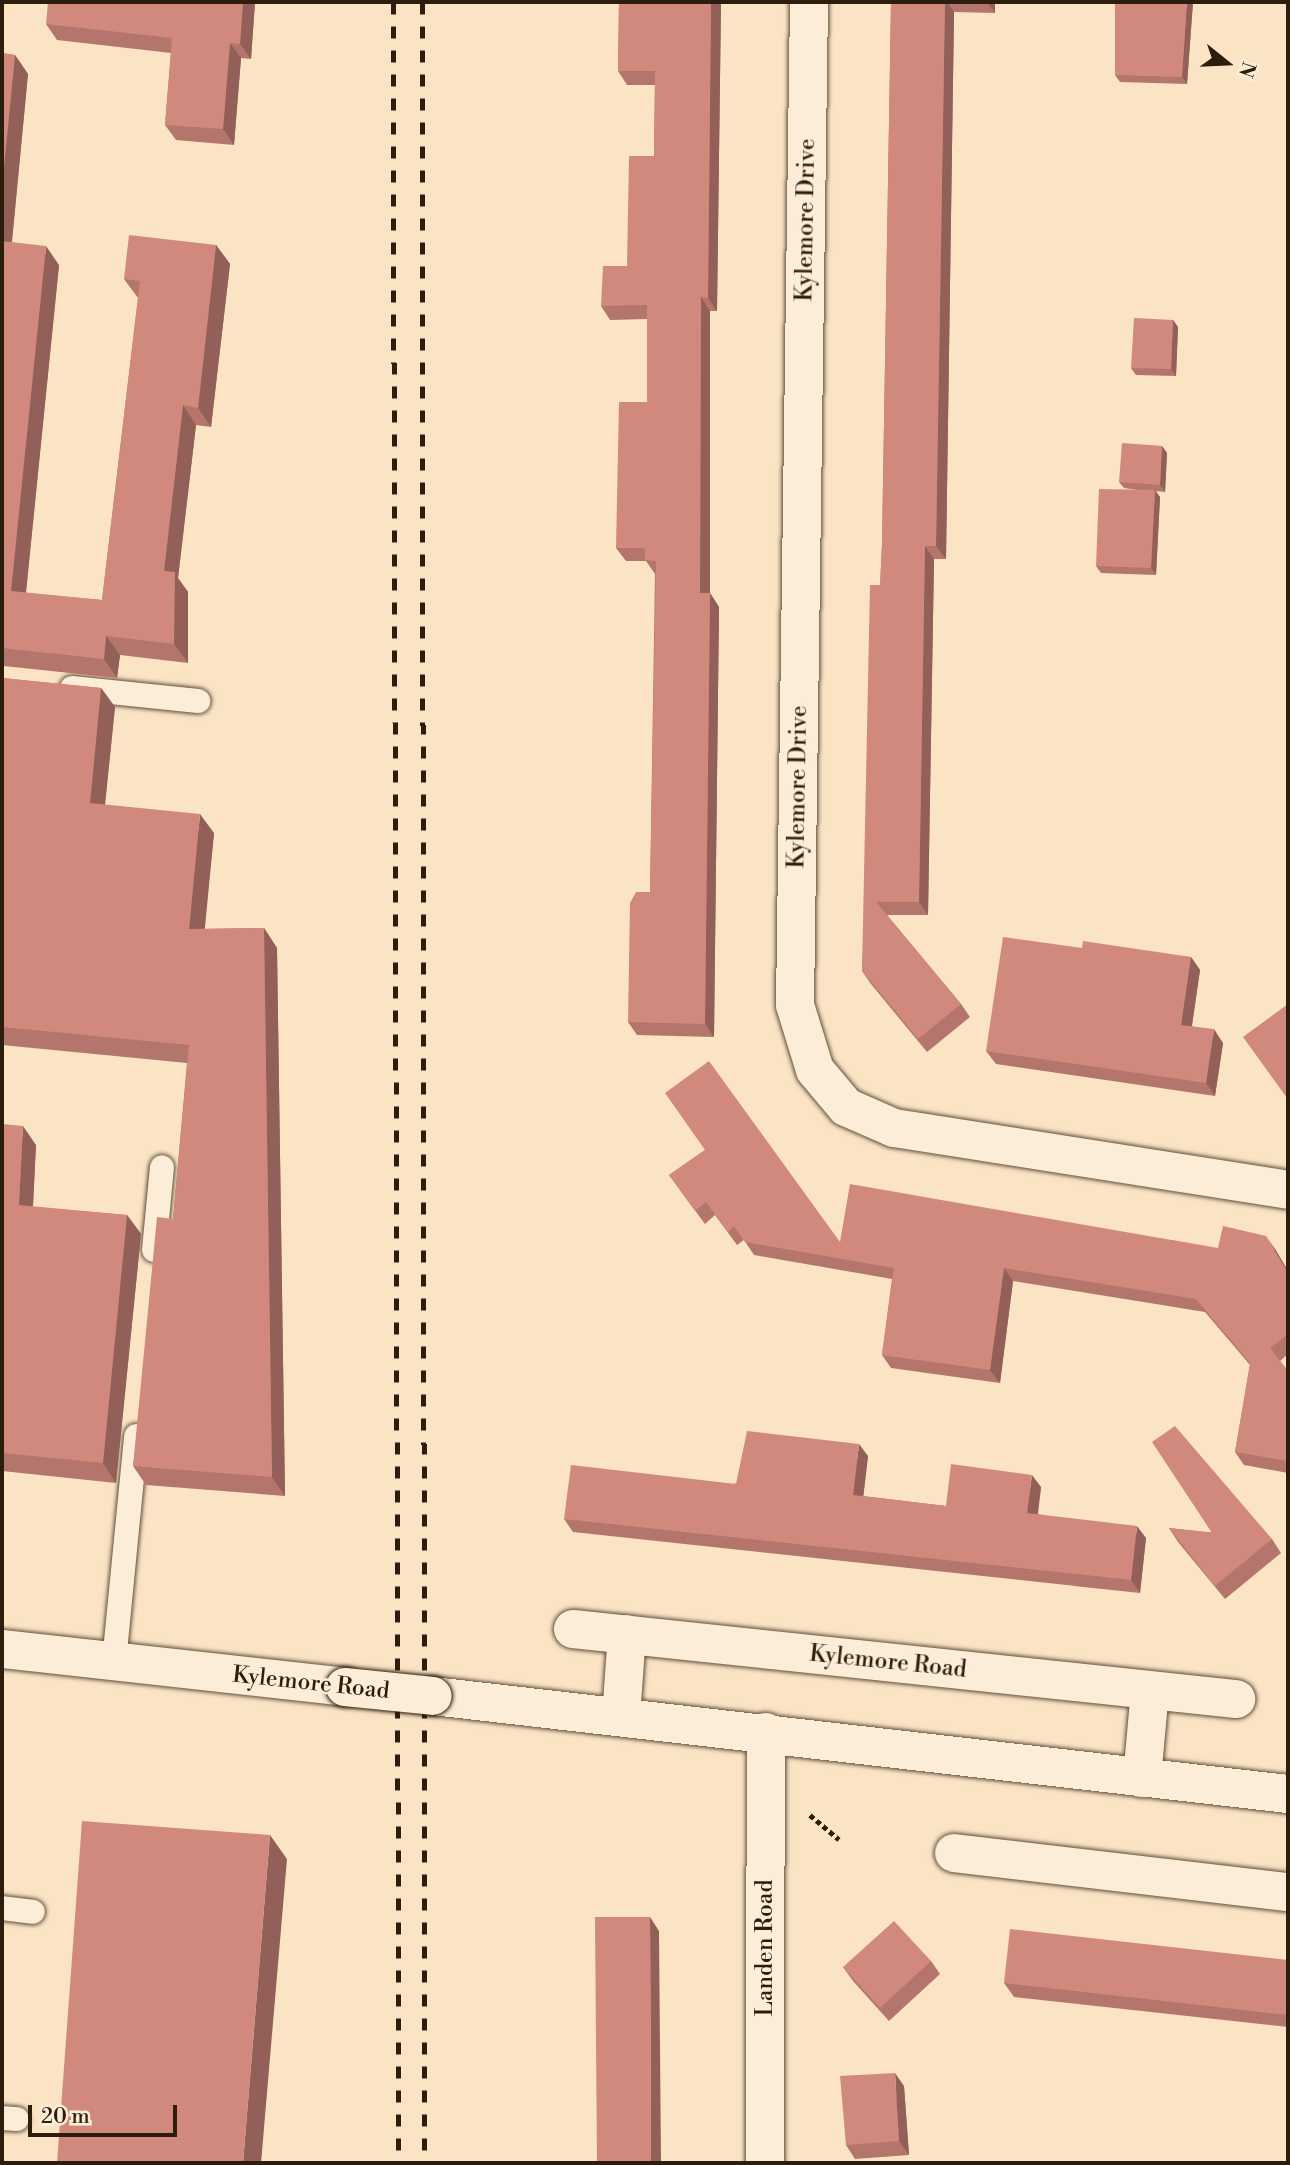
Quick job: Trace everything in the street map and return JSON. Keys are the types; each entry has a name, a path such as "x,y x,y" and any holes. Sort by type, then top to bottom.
{"street":[{"name":"Kylemore Drive","path":"809,2 796,1005 816,1070 846,1107 894,1128 1288,1191"},
{"name":"Kylemore Road","path":"573,1629 1236,1699"},
{"path":"621,1717 627,1634"},
{"name":"Kylemore Road","path":"2,1649 498,1705 766,1732 1288,1794"},
{"path":"1142,1778 1150,1690"},
{"name":"Landen Road","path":"765,2163 766,1732"},
{"path":"954,1853 1288,1892"}],"lane":[{"path":"41,685 198,701"},
{"path":"151,1277 162,1167"},
{"path":"114,1661 138,1414"},
{"path":"2,1909 33,1912"}],"building":[{"path":"48,2 243,2 240,44 230,43 223,129 165,125 172,38 46,24"},
{"path":"619,2 711,2 708,298 701,297 700,593 710,593 705,1024 628,1022 630,903 636,892 650,892 656,561 645,560 645,548 616,548 619,402 647,402 647,305 601,306 603,266 627,266 629,156 654,156 655,71 618,71"},
{"path":"891,2 945,2 936,546 925,546 919,902 876,902 961,1004 918,1039 862,971 870,585 880,585 882,545"},
{"path":"1115,2 1187,2 1182,77 1115,75"},
{"path":"2,53 15,55 2,187"},
{"path":"129,235 216,245 198,408 183,405 164,571 175,572 174,644 106,636 104,659 2,648 2,241 46,246 11,591 102,600 140,281 124,279"},
{"path":"1134,318 1173,320 1171,369 1131,368"},
{"path":"1122,443 1162,446 1160,485 1119,482"},
{"path":"1099,489 1155,490 1151,568 1096,566"},
{"path":"2,678 101,688 90,803 200,814 189,929 264,928 272,1477 133,1466 157,1217 173,1219 189,1045 2,1027"},
{"path":"1003,937 1082,948 1083,941 1191,957 1181,1025 1214,1029 1206,1083 986,1051"},
{"path":"1288,1004 1288,1098 1287,1098 1243,1037"},
{"path":"709,1061 840,1242 850,1184 1218,1248 1223,1226 1266,1236 1288,1273 1288,1334 1270,1348 1288,1371 1288,1461 1235,1452 1250,1363 1196,1299 1004,1268 990,1370 882,1355 894,1268 745,1242 734,1226 728,1232 706,1202 695,1211 669,1175 705,1150 665,1093"},
{"path":"2,1124 23,1126 19,1205 127,1215 103,1463 2,1453"},
{"path":"1175,1426 1272,1539 1215,1586 1169,1528 1212,1533 1152,1442"},
{"path":"747,1431 859,1444 853,1495 946,1506 951,1464 1032,1475 1027,1513 1137,1526 1131,1580 564,1519 571,1465 736,1484"},
{"path":"82,1821 270,1835 243,2163 57,2163"},
{"path":"595,1917 650,1917 651,2163 597,2163"},
{"path":"894,1921 931,1961 880,2008 843,1967"},
{"path":"1010,1929 1288,1960 1288,2015 1004,1983"},
{"path":"895,2073 899,2141 846,2145 840,2076"}],"railway":[{"path":"393,2 399,2163"},
{"path":"422,2 425,2163"}]}
